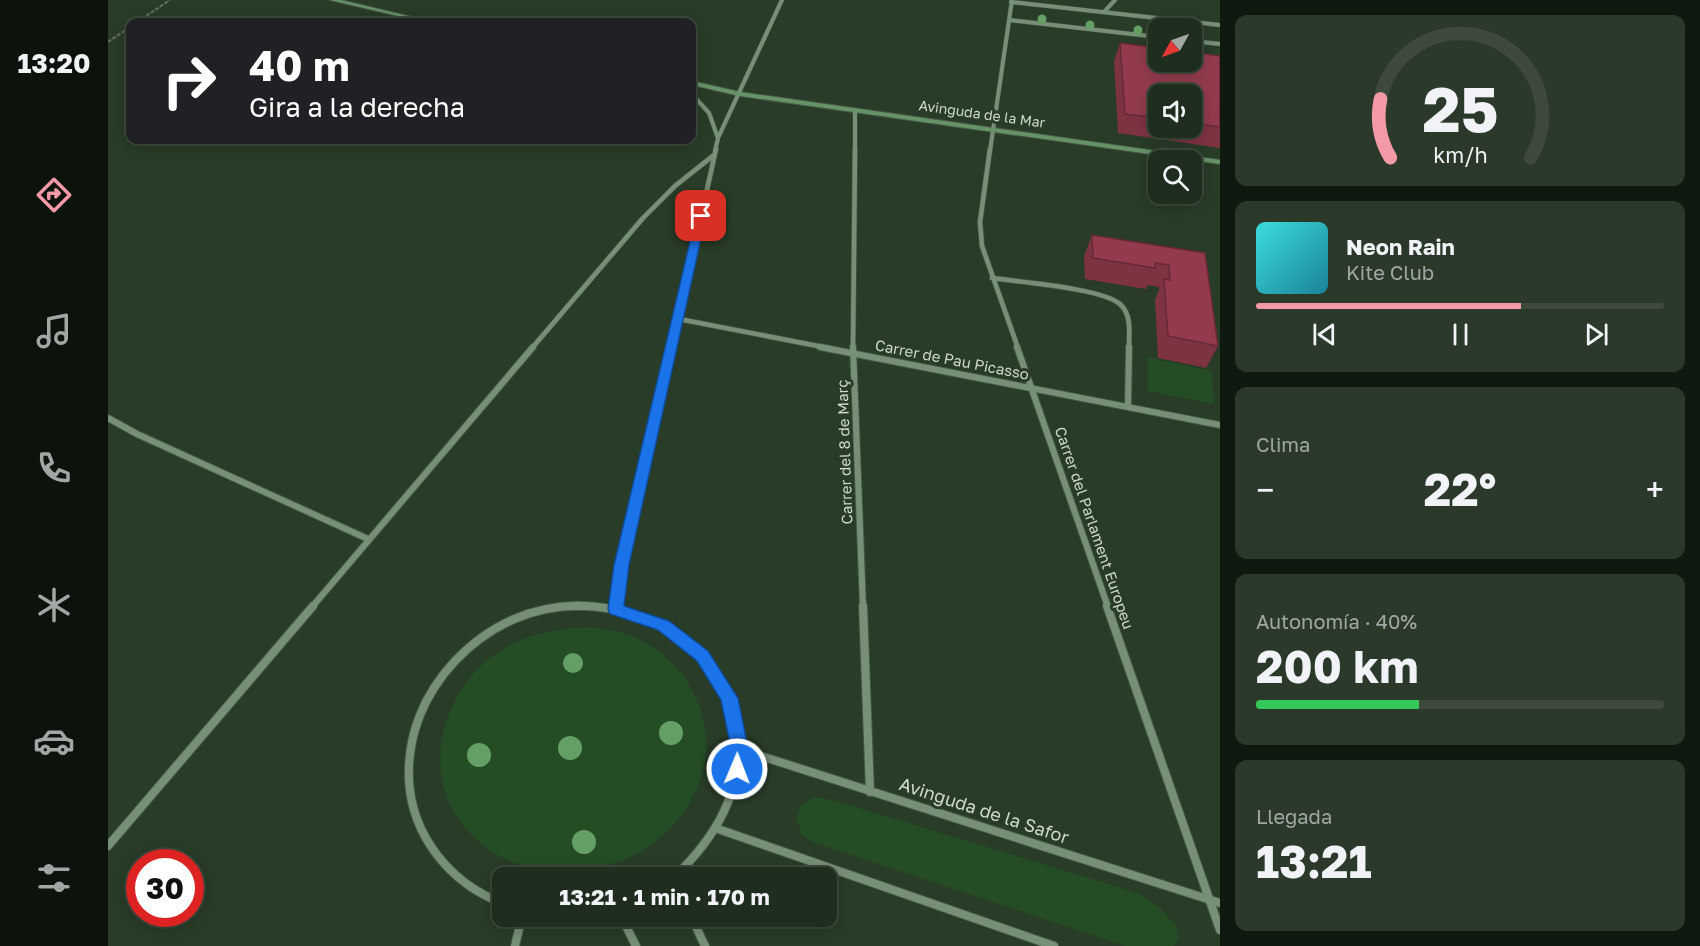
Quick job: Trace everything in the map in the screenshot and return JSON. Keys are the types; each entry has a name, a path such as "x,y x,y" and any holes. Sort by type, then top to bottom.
{"main road":[{"path":"333,0 412,18"},
{"name":"Avinguda de la Mar","path":"696,84 741,94 1220,162"}],"street":[{"path":"616,609 622,565 718,138 741,94 782,0"},
{"path":"1104,12 1115,0"},
{"path":"1012,1 1220,25"},
{"name":"Carrer del Parlament Europeu","path":"1012,1 992,129 980,236 992,278 1220,930"},
{"path":"1009,20 1148,36"},
{"path":"1202,42 1220,44"},
{"path":"696,98 708,109 716,123 718,138"},
{"name":"Carrer del 8 de Març","path":"855,110 853,353 870,792"},
{"path":"108,846 643,218 675,186 714,155"},
{"path":"992,278 1100,294 1120,304 1129,318 1128,407"},
{"name":"Carrer de Pau Picasso","path":"679,319 1220,425"},
{"path":"108,418 137,434 368,539"},
{"path":"492,899 453,874 429,845 413,813 407,778 409,742 420,709 437,680 460,654 488,633 518,618 550,609 584,606 616,609 663,626 702,656 729,698 740,748 735,789 718,829 685,867"},
{"name":"Avinguda de la Safor","path":"740,748 870,792 1220,903"},
{"path":"718,829 1054,946"},
{"path":"515,946 519,927"},
{"path":"626,927 636,946"},
{"path":"696,927 705,946"}],"path":[{"path":"143,18 170,0"},
{"path":"108,42 126,30"}],"green space":[{"path":"1147,357 1212,371 1214,404 1148,391"},
{"path":"589,627 619,632 650,645 685,677 696,698 705,731 704,764 695,793 678,820 655,842 627,859 601,867 527,867 496,854 476,839 456,816 445,790 440,763 443,735 451,708 466,683 486,662 510,645 529,637 558,630"},
{"path":"814,797 833,800 1138,893 1160,908 1175,924 1179,938 1174,946 1125,946 815,843 802,835 796,818 801,805"}],"building":[{"path":"1120,43 1148,47 1148,72 1202,72 1202,54 1220,56 1220,127 1202,125 1202,84 1148,84 1148,117 1125,114"},
{"path":"1092,235 1205,253 1218,346 1168,336 1164,279 1170,280 1169,265 1155,263 1155,268 1093,258"}],"route":[{"path":"701,216 622,565 616,609 663,626 702,656 729,698 740,748 737,769"}]}
